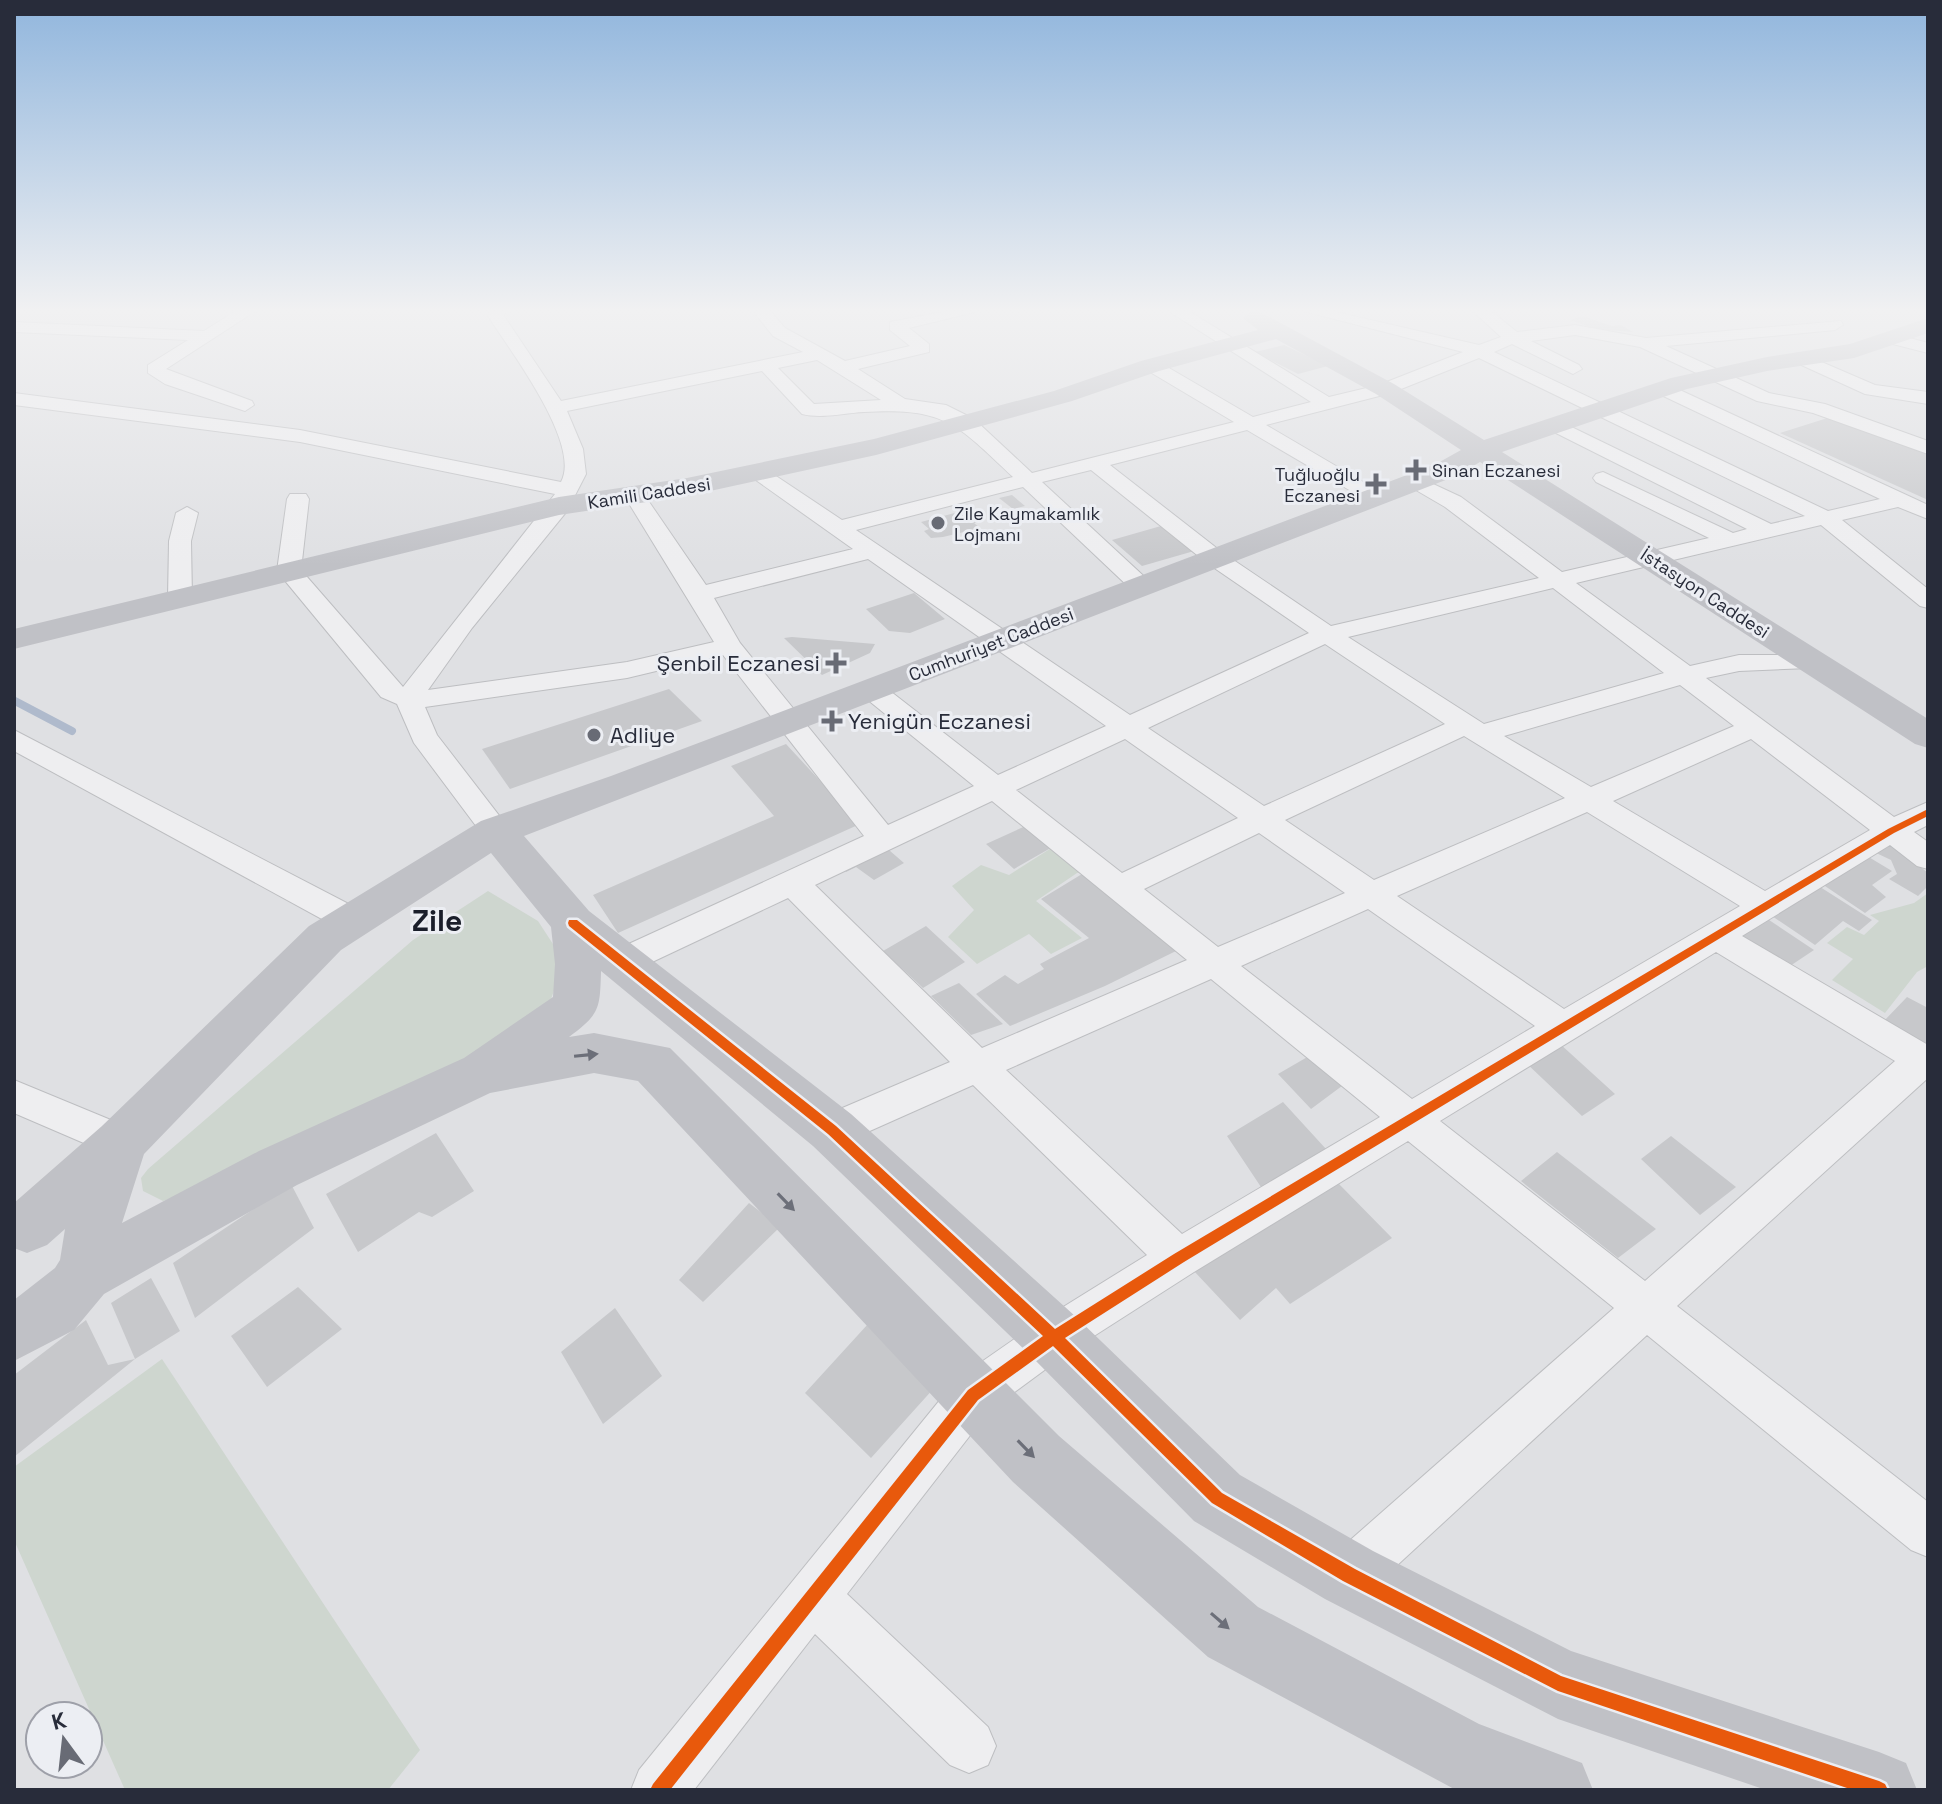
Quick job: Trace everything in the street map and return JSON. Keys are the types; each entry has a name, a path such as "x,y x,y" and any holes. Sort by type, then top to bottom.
{"main road":[{"name":"Kamili Caddesi","path":"14,639 289,571 563,498 636,497 760,474 1063,396"},
{"name":"İstasyon Caddesi","path":"1396,396 1928,736"},
{"name":"Cumhuriyet Caddesi","path":"21,1230 121,1142 325,938 496,831 1416,482 1481,450 1642,396"},
{"path":"496,831 573,923 832,1130 1054,1337 1217,1498 1349,1575 1558,1683 1879,1790"},
{"path":"87,1257 482,1073 576,1006 578,964 573,923"},
{"path":"482,1073 594,1053 652,1063 1036,1459 1233,1632 1460,1754 1555,1790"},
{"path":"14,1331 52,1310 87,1257 121,1142"},
{"path":"21,1230 48,1221 68,1222 82,1229 87,1257"}],"street":[{"path":"219,396 245,405"},
{"path":"408,699 463,623 563,498 576,474 573,449 548,396"},
{"path":"556,408 612,396"},
{"path":"796,396 809,410 900,404 939,409 967,423 1141,586"},
{"path":"888,396 900,404"},
{"path":"1203,396 1375,497"},
{"path":"1314,396 1327,404"},
{"path":"838,528 1024,478 1357,396"},
{"path":"1576,396 1824,517 1928,601"},
{"path":"1678,396 1928,513"},
{"path":"1762,396 1818,408 1928,448"},
{"path":"1753,432 1853,396"},
{"path":"14,399 222,422 534,485 563,498"},
{"path":"1555,425 1766,530"},
{"path":"1095,463 1215,558 1327,634 1473,729 1765,906"},
{"path":"760,474 1563,1027"},
{"path":"1603,478 1728,539"},
{"path":"1416,482 1453,502 1553,580 1928,858"},
{"path":"636,497 700,594 729,646 883,840"},
{"path":"298,499 289,571 390,691 408,699 444,698 627,670 729,646"},
{"path":"621,962 1327,634 1897,501"},
{"path":"180,598 180,541 187,513"},
{"path":"700,594 872,551"},
{"path":"1123,890 1137,877 1473,729 1739,663 1809,660"},
{"path":"872,690 1928,1533"},
{"path":"408,699 424,737 496,831"},
{"path":"832,1130 1586,798 1753,728"},
{"path":"14,739 353,921"},
{"path":"659,1790 973,1395 1054,1337 1179,1258 1765,906 1928,812"},
{"path":"792,882 977,1066 1179,1258"},
{"path":"1349,1575 1925,1061 1715,936"},
{"path":"14,1096 121,1142"},
{"path":"813,1597 969,1746"}],"shaded area":[{"path":"1056,845 1091,870 1077,873 1036,901 1082,938 1051,954 1029,934 977,964 948,937 974,910 952,886 981,865 1009,875"},
{"path":"488,891 538,921 564,961 548,1008 491,1053 250,1170 163,1201 143,1191 141,1178 148,1169 413,940"},
{"path":"1928,893 1928,966 1917,972 1885,1013 1832,980 1853,959 1827,943 1847,927 1864,935 1879,921 1870,915 1914,903"},
{"path":"162,1359 420,1750 388,1790 125,1790 104,1743 104,1700 85,1700 14,1540 14,1467"}],"building":[{"path":"1837,415 1928,452 1928,500 1780,433"},
{"path":"1012,495 1025,506 1013,509 999,498"},
{"name":"Zile Kaymakamlık Lojmanı","path":"962,511 978,522 974,523 980,528 931,538 924,531 929,529 921,522"},
{"path":"1168,524 1201,549 1142,566 1112,540"},
{"path":"914,593 945,619 910,633 889,631 866,609"},
{"path":"784,638 875,644 870,653 822,675"},
{"name":"Adliye","path":"669,689 702,721 510,789 482,749"},
{"path":"786,744 860,824 618,933 593,895 774,816 731,766"},
{"path":"1030,824 1056,845 1014,869 986,844"},
{"path":"1891,843 1928,873 1928,886 1918,896 1889,879 1897,874 1891,860 1872,851"},
{"path":"882,844 904,863 874,880 856,867 846,872 839,864"},
{"path":"1867,856 1892,871 1872,885 1886,897 1865,913 1822,884"},
{"path":"1082,874 1178,950 1105,986 1010,1026 976,994 1005,975 1018,984 1044,969 1040,964 1089,938 1041,899"},
{"path":"1817,885 1872,920 1859,931 1843,921 1815,945 1769,914"},
{"path":"1763,916 1814,950 1784,970 1730,936"},
{"path":"926,926 965,962 923,988 883,951"},
{"path":"959,983 1003,1024 971,1035 931,996"},
{"path":"1907,997 1928,1008 1928,1050 1883,1022"},
{"path":"1559,1043 1615,1094 1582,1116 1524,1061"},
{"path":"1316,1052 1350,1080 1311,1109 1278,1074"},
{"path":"1283,1102 1326,1149 1261,1187 1227,1136"},
{"path":"436,1133 474,1191 432,1217 419,1212 358,1252 326,1194"},
{"path":"1671,1136 1736,1187 1700,1215 1641,1159"},
{"path":"1557,1152 1656,1229 1618,1258 1521,1181"},
{"path":"291,1184 314,1228 195,1318 173,1263"},
{"path":"1339,1184 1392,1238 1290,1304 1276,1288 1240,1320 1193,1270"},
{"path":"749,1203 780,1227 703,1302 679,1280"},
{"path":"151,1278 180,1331 135,1359 111,1303"},
{"path":"298,1287 342,1329 267,1387 231,1336"},
{"path":"615,1308 662,1376 603,1424 561,1352"},
{"path":"86,1320 108,1365 135,1359 14,1457 14,1375"},
{"path":"868,1324 935,1387 871,1458 805,1393"}],"waterway":[{"path":"14,701 18,703"},
{"path":"15,701 72,731"}],"cycle path":[{"path":"659,1790 973,1395 1054,1337 1179,1258 1891,831 1928,812"},
{"path":"573,923 832,1130 1054,1337 1217,1498 1349,1575 1558,1683 1879,1790"}],"place":[{"name":"Sinan Eczanesi","path":"1416,470"},
{"name":"Tuğluoğlu Eczanesi","path":"1376,484"},
{"name":"Zile Kaymakamlık Lojmanı","path":"938,523"},
{"name":"Şenbil Eczanesi","path":"836,663"},
{"name":"Yenigün Eczanesi","path":"832,721"},
{"name":"Adliye","path":"594,735"}],"district":[{"name":"Zile","path":"437,920"}]}
